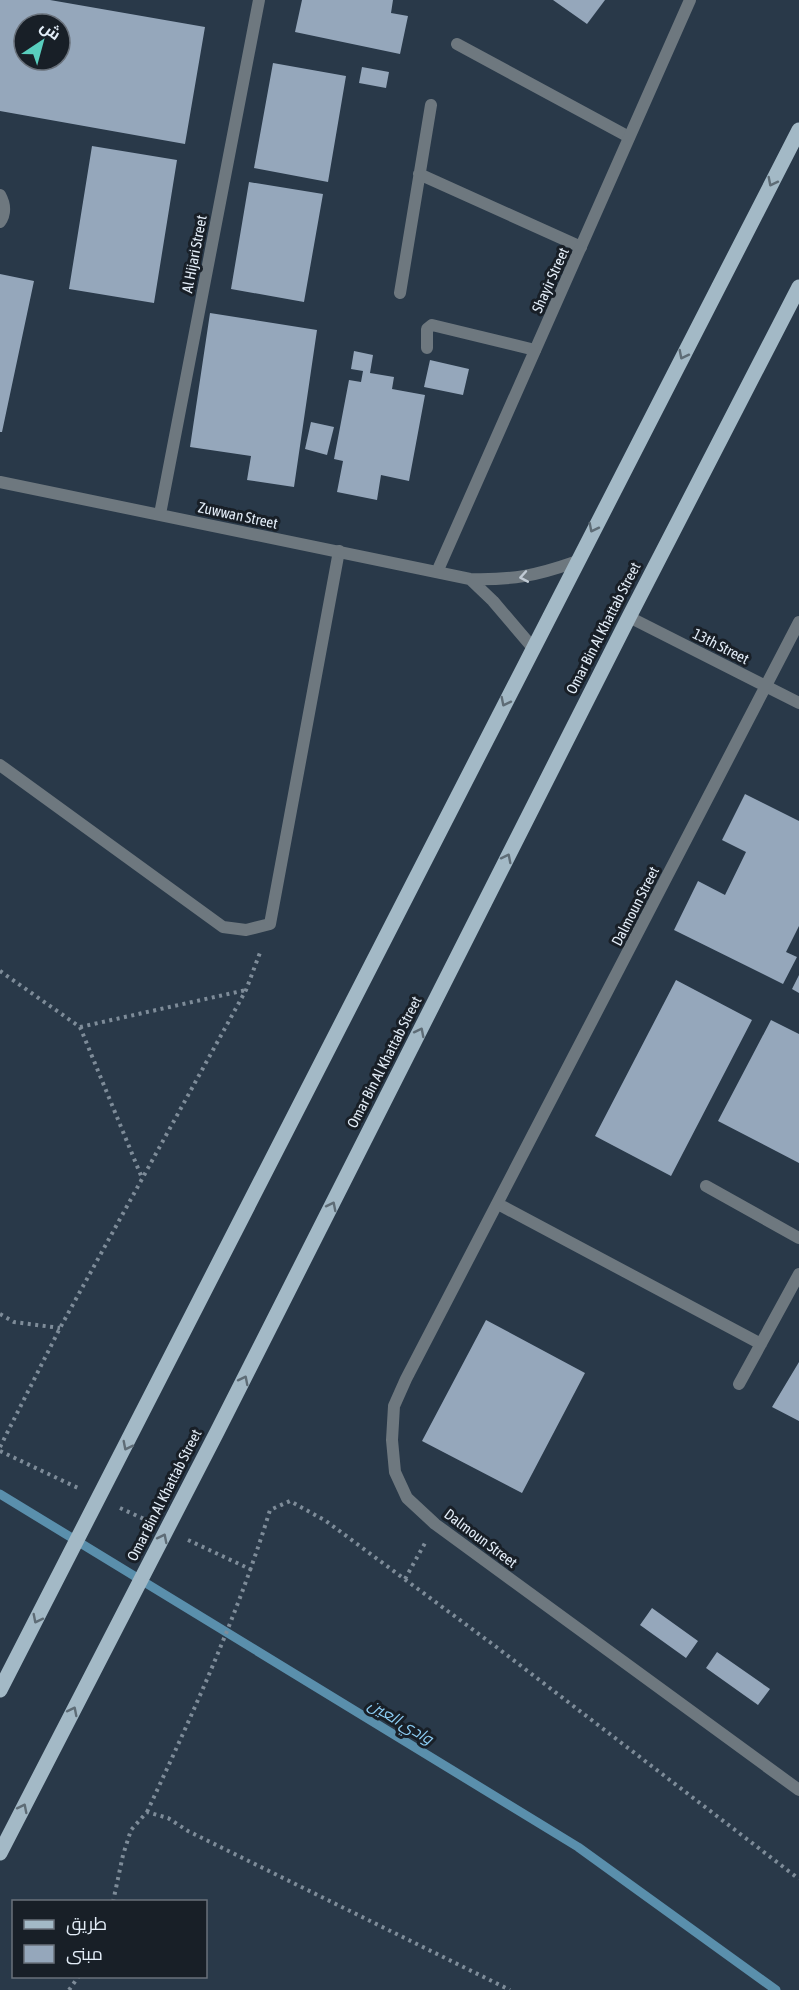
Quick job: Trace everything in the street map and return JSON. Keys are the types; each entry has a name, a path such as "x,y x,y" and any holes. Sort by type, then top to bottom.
{"main road":[{"path":"0,1690 153,1394 575,562 799,130"},
{"name":"Omar Bin Al Khattab Street","path":"0,1853 218,1432 629,617 799,287"}],"street":[{"name":"Al Hijari Street","path":"160,514 259,0"},
{"name":"Shayir Street","path":"437,572 690,0"},
{"path":"457,44 629,137"},
{"path":"400,293 431,105"},
{"path":"419,174 581,247"},
{"path":"0,195 4,203 4,211 0,222"},
{"path":"428,348 428,329 432,325 535,350"},
{"name":"Zuwwan Street","path":"0,482 470,579 506,580 541,574 575,562"},
{"path":"0,765 223,927 246,930 270,924 339,551"},
{"path":"470,579 533,648"},
{"name":"13th Street","path":"629,617 799,703"},
{"name":"Dalmoun Street","path":"799,622 406,1378 394,1407 392,1440 395,1472 407,1498 435,1524 799,1790"},
{"path":"706,1186 799,1238"},
{"path":"498,1204 761,1344"},
{"path":"739,1384 799,1274"}],"path":[{"path":"0,1447 60,1328 246,990 270,924"},
{"path":"0,971 80,1027 142,1178"},
{"path":"80,1027 246,990"},
{"path":"0,1314 14,1322 60,1328"},
{"path":"0,1451 84,1491"},
{"path":"113,1900 131,1830 147,1812 204,1689 252,1570 270,1510 290,1501 326,1521 405,1579 799,1879"},
{"path":"116,1506 147,1521"},
{"path":"405,1579 435,1524"},
{"path":"178,1536 252,1570"},
{"path":"147,1812 168,1818 188,1831 510,1990"}],"building":[{"path":"0,0 50,0 205,27 185,144 0,111"},
{"path":"302,0 393,0 391,13 408,16 400,54 295,32"},
{"path":"553,0 605,0 587,24"},
{"path":"273,63 346,76 328,182 254,168"},
{"path":"362,67 389,72 386,88 359,83"},
{"path":"92,146 177,160 154,303 69,289"},
{"path":"249,182 323,194 304,302 231,289"},
{"path":"0,274 34,281 2,432 0,432"},
{"path":"210,313 317,330 294,487 247,480 251,456 190,447"},
{"path":"354,351 373,355 370,373 394,377 392,389 425,395 409,481 381,475 377,500 337,492 343,461 334,459 349,380 361,382 363,371 351,369"},
{"path":"430,360 469,369 463,395 424,387"},
{"path":"311,422 334,427 327,455 305,449"},
{"path":"745,794 799,821 799,926 786,952 797,957 783,984 674,930 698,881 725,895 746,852 722,840"},
{"path":"799,975 799,993 792,989"},
{"path":"676,980 752,1020 671,1176 595,1136"},
{"path":"771,1020 799,1034 799,1163 718,1121"},
{"path":"486,1320 585,1373 522,1493 422,1441"},
{"path":"799,1362 799,1421 772,1407"},
{"path":"652,1608 698,1641 686,1658 640,1625"},
{"path":"717,1652 770,1689 758,1705 706,1668"}],"waterway":[{"name":"وادي العين","path":"0,1494 578,1847 776,1990"}]}
